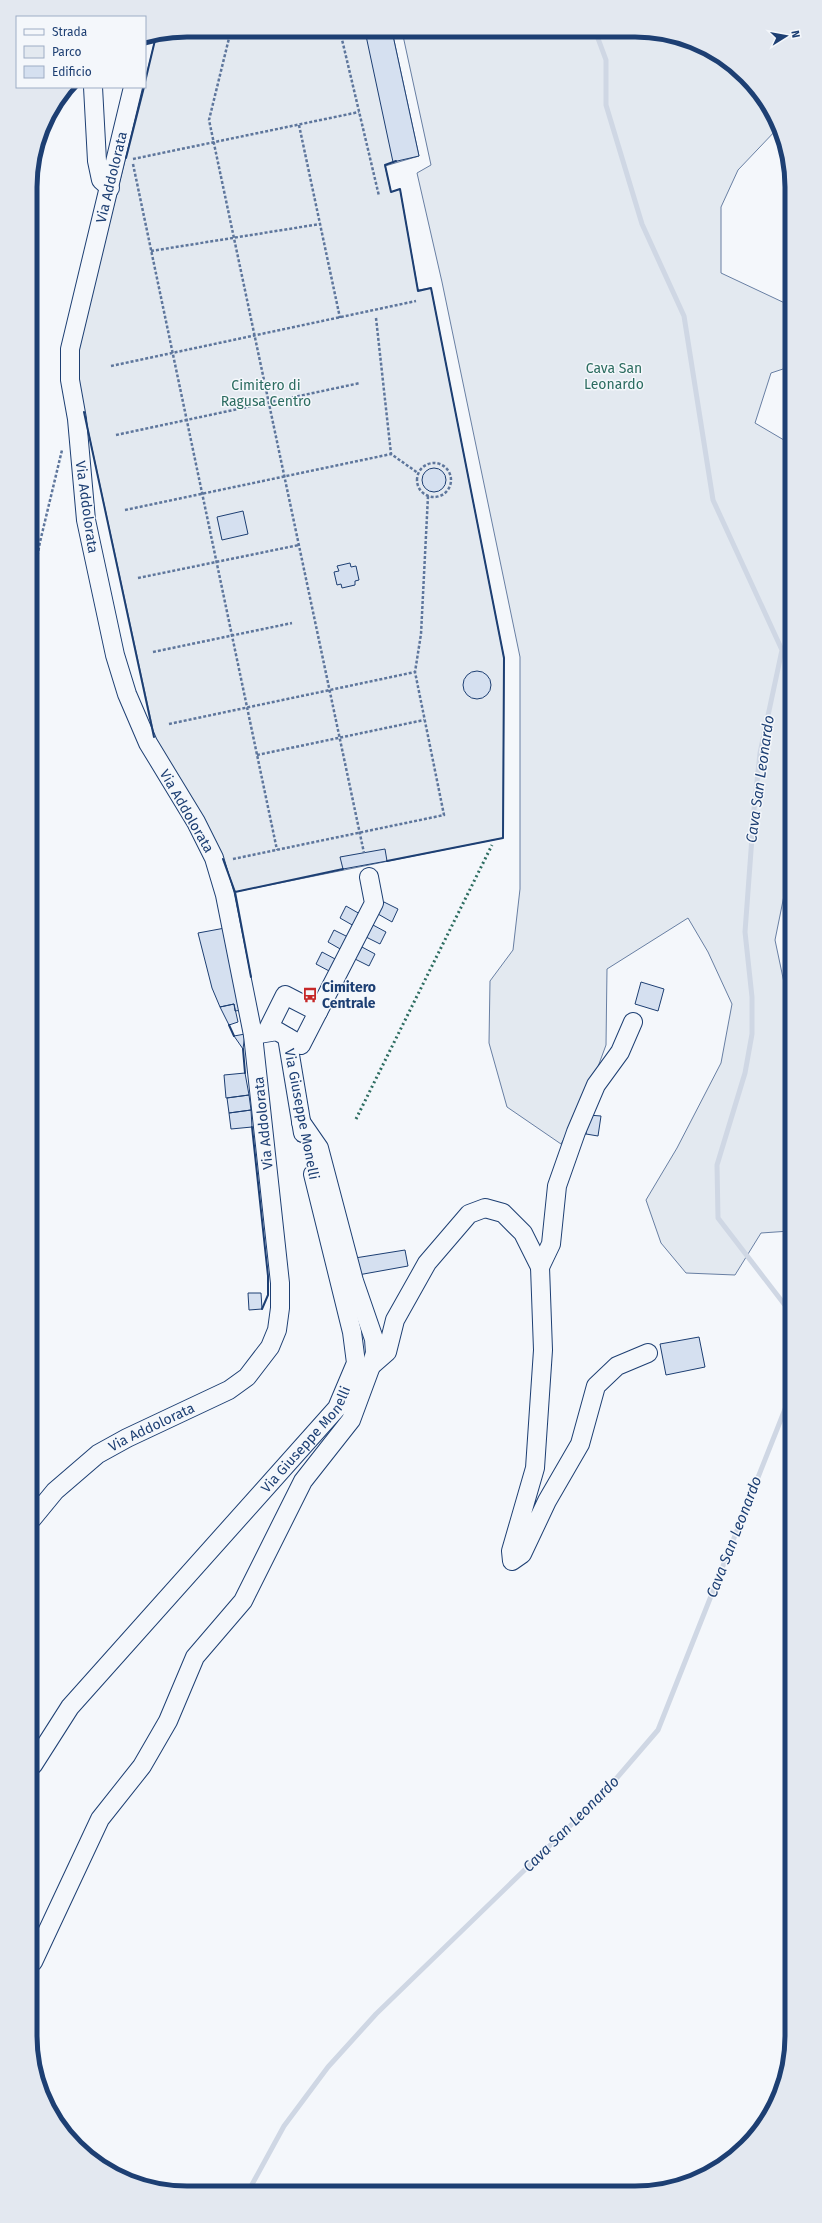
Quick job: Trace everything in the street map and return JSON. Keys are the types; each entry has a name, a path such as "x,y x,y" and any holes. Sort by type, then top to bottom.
{"street":[{"path":"93,88 97,161 102,180 110,188"},
{"name":"Via Addolorata","path":"37,1513 55,1491 98,1454 127,1438 229,1390 247,1376 270,1347 277,1330 280,1308 280,1283 260,1033 225,895 214,858 196,822 148,743 127,694 115,655 86,520 77,419 70,380 70,349 110,188 133,88"},
{"path":"260,1033 280,1032 301,1045 374,903 369,877"},
{"path":"260,1033 285,995 318,1012"},
{"path":"540,1267 551,1244 557,1186 576,1132 596,1085 620,1052 633,1022"},
{"name":"Via Giuseppe Monelli","path":"37,1759 70,1707 337,1408 348,1386 356,1363 352,1332 301,1122 286,1036"},
{"path":"37,1953 100,1819 142,1766 168,1721 195,1657 242,1601 303,1481 351,1420 371,1366 375,1353 374,1339 354,1281 319,1148 301,1122"},
{"path":"371,1366 387,1352 395,1320 427,1263 470,1214 485,1208 503,1213 523,1233 540,1267 543,1350 535,1468 511,1551 512,1561 522,1554 546,1501 580,1444 596,1386 616,1366 648,1353"}],"path":[{"path":"230,37 209,120 364,852"},
{"path":"341,37 379,196"},
{"path":"277,850 132,160 359,112"},
{"path":"299,124 340,318"},
{"path":"151,251 320,224"},
{"path":"111,366 416,301"},
{"path":"376,318 391,454"},
{"path":"116,435 360,383"},
{"path":"37,558 64,443"},
{"path":"124,510 391,454 418,473"},
{"path":"431,463 442,464 450,473 451,484 445,494 434,498 428,496 419,489 417,484 418,473 421,468 431,463"},
{"path":"233,859 444,815 414,672 421,634 428,496"},
{"path":"138,578 299,544"},
{"path":"153,652 292,623"},
{"path":"169,724 414,672"},
{"path":"257,755 424,720"}],"green space":[{"name":"Cimitero di Ragusa Centro","path":"393,37 419,156 385,166 391,192 400,189 418,290 431,288 504,658 503,838 235,892 222,855 155,739 74,365 143,88 146,88 146,76 155,40 167,38"},
{"name":"Cava San Leonardo","path":"403,37 645,37 674,42 702,52 719,62 734,74 760,103 775,131 738,170 721,207 721,273 785,303 785,368 771,373 755,423 785,441 785,891 775,940 785,987 785,1231 761,1233 735,1275 686,1273 661,1243 646,1200 677,1148 721,1063 732,1004 708,952 688,918 607,969 606,1045 586,1099 561,1144 507,1107 489,1043 490,981 513,950 520,889 520,657 442,282 417,173 431,165"}],"building":[{"path":"366,37 393,37 419,156 393,162"},
{"path":"434,468 442,472 446,480 442,488 434,492 426,488 422,480 426,472"},
{"path":"243,511 248,534 222,540 217,517"},
{"path":"350,563 351,567 356,566 359,580 355,581 355,585 342,588 341,584 337,585 334,572 339,571 337,566"},
{"path":"477,671 487,675 491,685 487,695 477,699 467,695 463,685 467,675"},
{"path":"385,849 387,861 343,869 340,857"},
{"path":"384,902 398,909 392,922 378,914"},
{"path":"346,906 360,914 354,926 340,918"},
{"path":"373,925 386,932 380,944 366,937"},
{"path":"225,928 242,1010 235,1011 234,1004 220,1007 212,988 198,933"},
{"path":"334,930 348,937 342,950 328,942"},
{"path":"362,947 375,954 369,966 355,959"},
{"path":"322,952 337,960 331,972 316,964"},
{"path":"641,982 664,989 658,1011 635,1004"},
{"path":"234,1004 238,1022 229,1025 220,1007"},
{"path":"245,1034 243,1049 234,1036"},
{"path":"245,1073 249,1095 226,1098 224,1075"},
{"path":"249,1095 251,1110 229,1113 227,1098"},
{"path":"251,1110 252,1127 231,1129 229,1113"},
{"path":"588,1115 601,1116 598,1136 586,1134"},
{"path":"405,1250 408,1266 358,1275 355,1258"},
{"path":"248,1293 261,1293 262,1309 249,1310"},
{"path":"699,1337 705,1367 666,1375 660,1344"}],"waterway":[{"name":"Cava San Leonardo","path":"597,37 606,60 606,105 642,224 684,316 713,500 782,650 760,753 754,810 745,932 752,997 752,1034 745,1073 717,1165 718,1218 785,1305"},
{"name":"Cava San Leonardo","path":"251,2186 284,2126 328,2067 376,2014 603,1794 658,1730 785,1409"}],"hedge":[{"path":"356,1119 492,845"}],"wall":[{"path":"146,78 155,40"},
{"path":"126,158 144,88"},
{"path":"387,861 503,838 504,658 431,288 418,291 400,189 391,192 385,165 396,161"},
{"path":"84,412 154,737"},
{"path":"223,859 235,892 251,977"},
{"path":"235,892 343,869"},
{"path":"229,1025 234,1036"},
{"path":"243,1049 245,1073"},
{"path":"252,1127 268,1276 268,1295 262,1309"}],"place":[{"name":"Cimitero Centrale","path":"310,995"}]}
